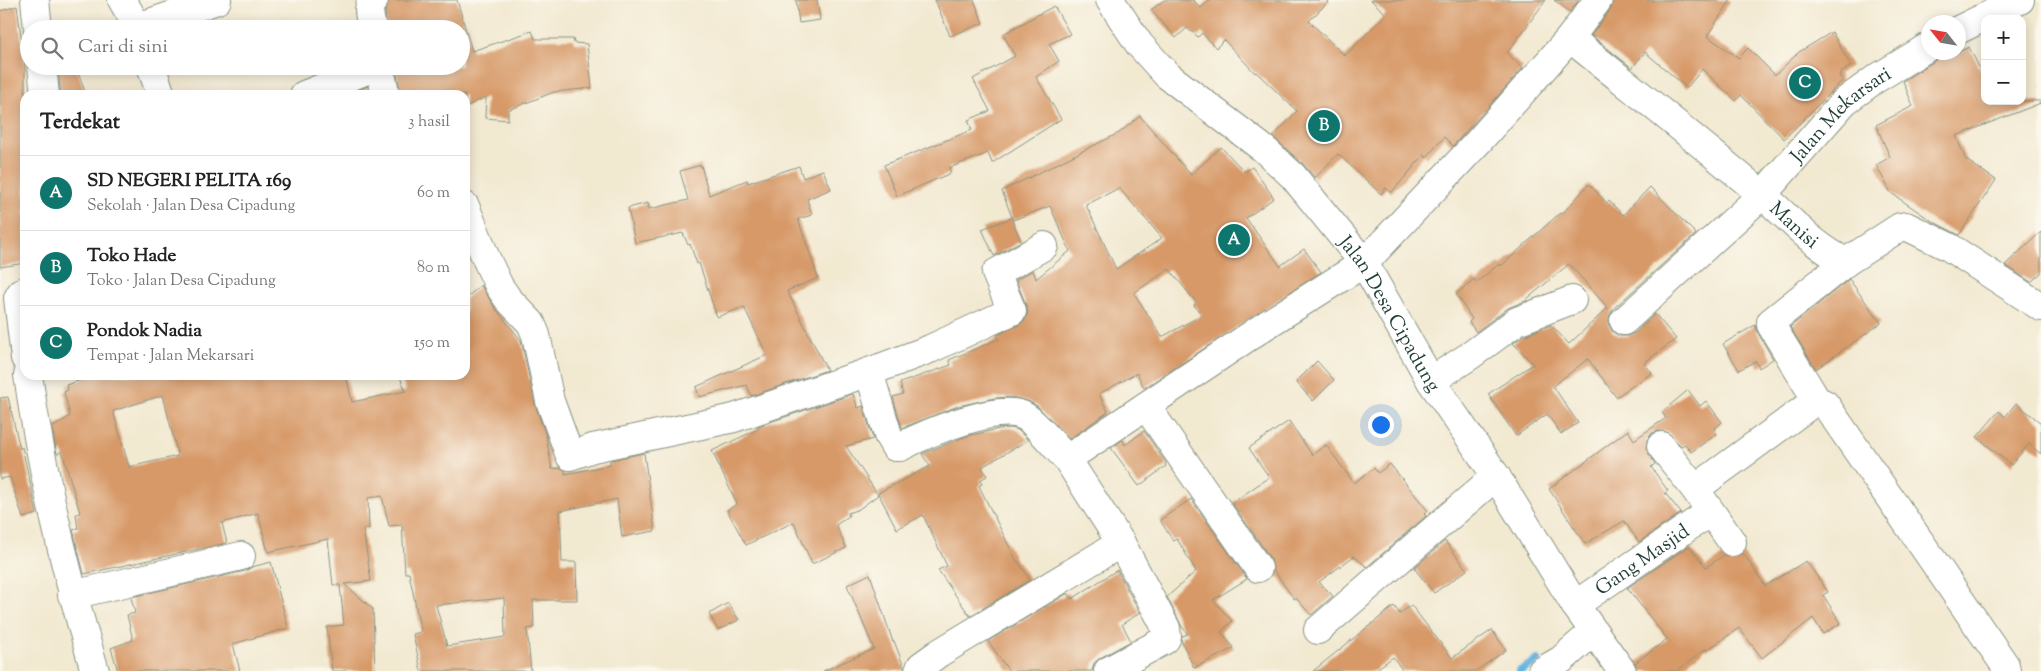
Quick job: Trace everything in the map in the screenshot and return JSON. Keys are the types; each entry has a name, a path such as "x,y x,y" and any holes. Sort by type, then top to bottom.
{"street":[{"path":"35,0 37,20"},
{"path":"122,0 134,20"},
{"path":"154,20 180,6 217,0"},
{"path":"370,20 368,9 370,3 374,0"},
{"name":"Jalan Desa Cipadung","path":"1110,0 1139,44 1167,74 1265,150 1293,176 1364,262 1432,381 1496,476 1575,605 1622,671"},
{"path":"1067,459 1266,325 1364,262 1478,142 1570,38 1598,0"},
{"path":"1966,26 2020,0"},
{"name":"Manisi","path":"1570,38 1762,195 1807,238 1835,257 1846,262"},
{"name":"Jalan Mekarsari","path":"1624,321 1762,195 1844,102 1874,80 1921,51"},
{"path":"43,75 44,90"},
{"path":"154,75 159,90"},
{"path":"317,90 355,75"},
{"path":"380,75 385,90"},
{"path":"470,218 485,256 500,286 508,299 531,324 536,335 550,401 570,456 593,448 734,418 870,372 930,349 1012,311 996,273 1044,246"},
{"path":"2006,671 2006,665 1825,404 1817,401 1771,322 1846,262 1900,227 1906,226 1949,247 2041,307"},
{"path":"20,295 18,298 20,315"},
{"path":"1432,381 1471,355 1516,320 1572,300"},
{"path":"870,372 888,435 895,447 962,421 1005,411 1024,416 1067,459 1121,543 1166,628 1165,640 1108,671"},
{"path":"29,380 35,424 72,596 95,671"},
{"path":"1695,489 1817,401"},
{"path":"1146,406 1258,568"},
{"path":"1662,446 1732,542"},
{"path":"1318,630 1496,476"},
{"name":"Gang Masjid","path":"1575,605 1710,512"},
{"path":"919,671 921,666 939,654 1121,543"},
{"path":"72,596 241,556"},
{"path":"1542,671 1561,660 1593,632"}],"building":[{"path":"389,0 457,0 463,20 386,20 385,11"},
{"path":"796,0 817,0 820,20 799,23"},
{"path":"935,0 974,0 983,23 950,36"},
{"path":"1164,0 1193,0 1201,8 1209,0 1330,0 1309,21 1345,56 1386,14 1371,0 1546,0 1507,53 1523,68 1453,146 1444,137 1426,158 1424,155 1391,193 1386,188 1381,194 1338,154 1315,178 1304,165 1273,137 1297,111 1255,73 1224,40 1216,48 1202,33 1198,37 1187,28 1176,38 1151,10"},
{"path":"1554,0 1579,0 1570,12"},
{"path":"1613,0 1731,0 1707,36 1739,58 1748,48 1775,75 1799,52 1832,32 1851,66 1839,74 1842,81 1784,139 1741,95 1736,101 1702,69 1687,88 1645,52 1632,68 1591,35 1611,9"},
{"path":"17,6 20,28 20,75 25,75 25,90 20,90 20,264 0,267 0,11"},
{"path":"1054,6 1070,34 1049,44 1059,61 1036,77 1061,119 992,163 988,153 949,168 951,173 897,196 884,165 972,130 968,120 990,111 973,79 1015,56 1003,34"},
{"path":"532,31 535,39 573,39 574,43 587,44 592,88 554,92 508,110 508,120 485,118 486,97 470,105 470,90 400,90 397,75 470,75 470,44 472,51"},
{"path":"1969,47 1981,71 1981,105 2026,105 2026,101 2041,101 2041,103 1956,136 1966,160 1996,180 1959,235 1932,221 1891,193 1876,165 1890,157 1876,125 1913,106 1903,81 1936,60 1966,60 1966,48"},
{"path":"59,75 79,75 84,90 60,90"},
{"path":"368,86 369,90 358,90"},
{"path":"1140,116 1191,175 1221,147 1245,172 1252,167 1274,198 1246,218 1280,266 1304,249 1321,272 1144,388 1137,373 1099,394 1108,412 1069,439 1037,406 1028,401 1012,397 995,398 958,406 902,428 893,397 903,394 900,383 951,365 949,360 999,339 997,335 1019,325 1025,320 1028,312 1016,280 1033,270 1036,279 1070,251 1050,206 1013,220 1002,191 1119,133","holes":["1119,188 1162,238 1116,269 1086,205","1169,269 1196,302 1194,305 1202,315 1162,337 1134,293"]},
{"path":"701,165 709,195 747,180 748,183 799,166 803,178 823,170 831,189 807,199 812,215 798,219 818,278 787,291 827,370 751,396 747,385 699,397 696,387 767,355 744,307 717,317 699,263 697,264 690,244 688,245 683,233 635,243 628,208 648,203 649,209 688,200 680,171"},
{"path":"1589,184 1607,203 1609,201 1623,215 1650,187 1696,234 1613,309 1609,317 1609,325 1612,331 1619,336 1627,336 1635,333 1655,314 1676,339 1644,363 1652,373 1616,397 1588,359 1553,386 1578,423 1561,434 1547,414 1516,436 1488,394 1533,364 1513,343 1525,335 1551,325 1569,344 1608,308 1569,264 1528,300 1508,308 1476,332 1469,322 1472,319 1456,294 1474,279 1477,282 1499,264 1501,266 1560,213 1562,214"},
{"path":"1011,218 1021,241 994,256 982,229"},
{"path":"2041,232 2041,273 2031,282 2005,265"},
{"path":"1849,279 1881,323 1816,369 1790,327"},
{"path":"481,285 495,308 521,340 535,404 546,437 552,469 561,468 565,470 565,474 610,465 610,460 644,453 655,531 622,537 617,499 560,511 562,562 576,562 577,600 533,600 534,628 527,629 531,671 421,671 413,634 421,632 409,573 405,573 402,525 389,526 382,496 368,498 369,529 363,529 371,581 344,584 373,609 375,671 332,671 327,627 344,625 340,585 333,585 328,539 268,552 258,513 222,523 227,543 84,574 73,530 78,529 76,514 80,513 62,451 57,454 52,428 70,416 64,392 68,390 66,385 81,380 347,380 352,402 406,391 401,380 470,380 470,295","holes":["163,395 178,456 129,467 113,411","504,598 505,637 447,646 436,605"]},
{"path":"1755,325 1773,359 1759,368 1756,361 1739,370 1723,344"},
{"path":"1317,361 1334,380 1313,401 1296,382"},
{"path":"1688,390 1700,406 1706,401 1722,422 1714,429 1717,434 1691,452 1685,444 1681,446 1667,432 1658,431 1652,433 1647,440 1646,448 1655,464 1651,467 1668,491 1665,493 1681,513 1639,542 1624,521 1585,544 1549,489 1628,430 1634,440 1666,418 1662,412"},
{"path":"853,394 858,408 863,406 873,439 846,446 878,495 859,509 848,513 849,516 836,525 846,548 812,564 794,522 746,545 727,510 737,504 712,451 758,429 758,426"},
{"path":"8,397 20,449 22,447 37,514 23,518 10,477 0,479 0,398"},
{"path":"2016,403 2041,423 2041,454 2029,444 2011,465 1977,437 1999,411 2005,417"},
{"path":"1289,421 1312,455 1326,445 1354,483 1374,468 1378,473 1390,464 1428,511 1424,514 1426,516 1367,567 1354,556 1319,582 1333,596 1311,615 1296,598 1294,599 1273,569 1271,559 1232,503 1269,477 1249,448"},
{"path":"1011,428 1018,430 1028,440 982,467 987,476 980,480 982,484 979,486 1017,562 1030,580 970,616 938,570 947,566 923,515 897,529 878,493 930,466 922,454 967,436"},
{"path":"1144,431 1166,463 1166,466 1139,486 1111,448 1123,440 1125,445"},
{"path":"1191,499 1247,579 1213,600 1232,621 1221,632 1234,648 1194,668 1181,640 1182,636 1188,634 1182,627 1167,597 1196,571 1177,539 1173,541 1160,520"},
{"path":"1445,541 1467,570 1434,593 1414,568"},
{"path":"1689,546 1706,567 1724,555 1734,557 1743,553 1765,586 1806,561 1828,592 1823,595 1841,623 1823,634 1813,618 1762,658 1739,628 1706,649 1677,671 1637,671 1635,663 1667,639 1627,588"},
{"path":"271,562 288,628 233,644 240,671 118,671 111,648 133,640 127,615 135,613 131,597 245,571"},
{"path":"1117,570 1140,613 1122,624 1131,641 1100,658 1094,663 1092,671 1009,671 988,641 1068,593 1072,599"},
{"path":"870,574 904,671 823,671 874,649 847,585"},
{"path":"728,603 739,620 718,630 709,614"},
{"path":"1411,605 1452,658 1492,630 1506,650 1476,671 1403,671 1393,657 1374,671 1313,671 1394,606 1400,614"}],"waterway":[{"path":"1520,671 1538,660"}],"place":[{"name":"Pondok Nadia","path":"1805,83"},
{"name":"Toko Hade","path":"1324,126"},
{"name":"SD NEGERI PELITA 169","path":"1234,240"}]}
